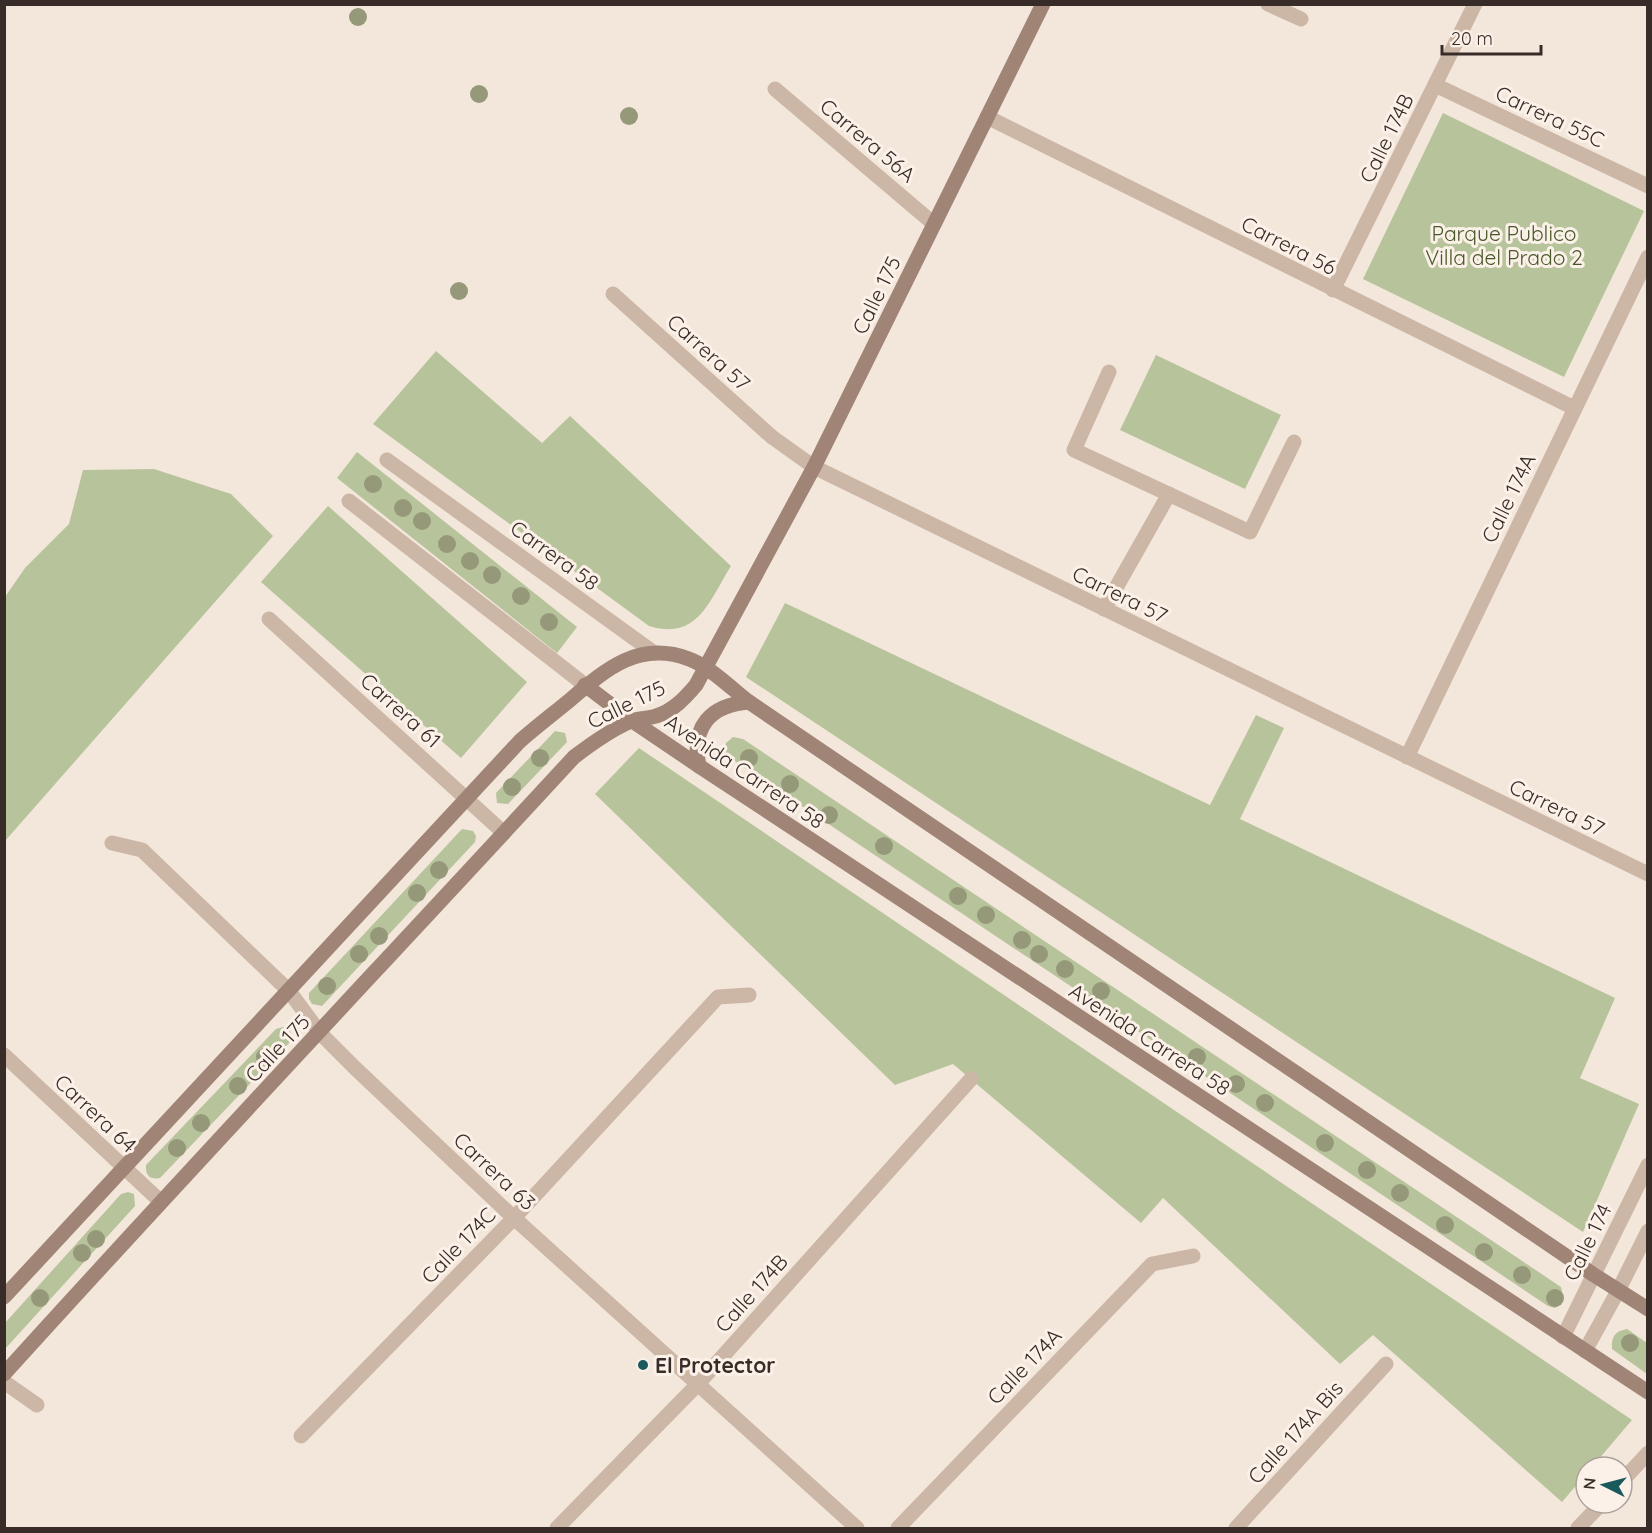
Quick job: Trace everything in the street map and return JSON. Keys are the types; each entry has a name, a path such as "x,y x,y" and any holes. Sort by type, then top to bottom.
{"street":[{"name":"Calle 175","path":"4,1374 160,1201 320,1033 574,757 590,744 631,720 657,716 669,711 696,685 814,467 1043,4"},
{"path":"1268,4 1301,20"},
{"name":"Calle 174B","path":"1333,290 1475,4"},
{"name":"Carrera 55C","path":"1435,85 1647,186"},
{"name":"Carrera 56A","path":"774,89 934,224"},
{"name":"Carrera 56","path":"987,117 1574,408"},
{"name":"Calle 174A","path":"1407,757 1647,257"},
{"name":"Carrera 57","path":"613,294 771,437 814,467 1647,874"},
{"path":"1109,372 1074,450 1250,532 1294,442"},
{"name":"Carrera 58","path":"387,460 652,652 670,652 691,659 705,669"},
{"path":"1104,609 1169,494"},
{"path":"350,501 631,720"},
{"name":"Carrera 61","path":"269,619 504,832"},
{"name":"Calle 175","path":"4,1297 520,741 585,685 630,658 652,652"},
{"path":"705,669 749,702 1647,1309"},
{"path":"699,766 696,750 698,735 706,720 718,709 733,703 749,702"},
{"name":"Avenida Carrera 58","path":"631,720 1647,1392"},
{"name":"Carrera 63","path":"112,843 142,850 289,991 320,1033 514,1218 857,1528"},
{"name":"Calle 174C","path":"301,1436 514,1218 718,996 749,995"},
{"name":"Carrera 64","path":"4,1055 160,1201"},
{"name":"Calle 174B","path":"557,1528 697,1385 971,1079"},
{"name":"Calle 174","path":"1563,1337 1647,1165"},
{"path":"1585,1351 1647,1231"},
{"name":"Calle 174A","path":"898,1528 1152,1264 1193,1256"},
{"name":"Calle 174A Bis","path":"1236,1528 1386,1364"},
{"path":"4,1382 38,1405"},
{"path":"1634,1468 1647,1453"},
{"path":"1578,1528 1590,1515"}],"green space":[{"name":"Parque Publico Villa del Prado 2","path":"1443,113 1644,211 1564,377 1363,279"},
{"path":"436,351 542,443 570,416 731,566 700,615 691,623 679,628 666,629 649,626 373,424"},
{"path":"1156,355 1281,415 1245,489 1120,430"},
{"path":"357,452 577,627 557,653 337,478"},
{"path":"154,469 231,494 273,536 5,841 5,597 25,568 69,524 83,470"},
{"path":"328,506 527,682 461,758 261,582"},
{"path":"785,603 1210,805 1256,715 1284,728 1240,819 1615,998 1580,1078 1639,1104 1583,1232 746,677"},
{"path":"555,731 565,733 567,742 508,804 497,803 496,793"},
{"path":"733,737 743,739 1561,1287 1563,1296 1561,1304 1555,1308 1548,1306 730,758 724,751 726,743"},
{"path":"639,748 1632,1420 1602,1455 1574,1455 1574,1488 1562,1502 1373,1335 1340,1364 1163,1198 1141,1223 953,1064 895,1085 595,794"},
{"path":"462,829 473,831 476,836 475,842 322,1006 312,1004 309,993"},
{"path":"283,1027 289,1029 292,1036 290,1042 160,1178 149,1176 146,1172 146,1165 276,1029"},
{"path":"128,1192 134,1194 135,1206 5,1349 5,1323 121,1194"},
{"path":"1627,1329 1647,1343 1647,1374 1612,1349 1615,1335"}],"place":[{"name":"El Protector","path":"643,1365"}]}
